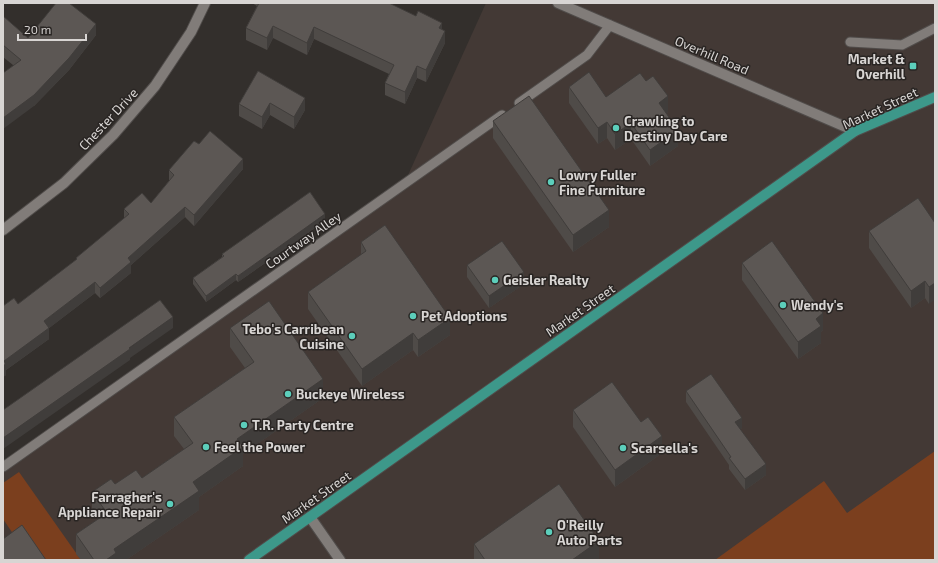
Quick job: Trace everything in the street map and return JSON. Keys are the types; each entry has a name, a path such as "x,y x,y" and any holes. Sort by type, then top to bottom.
{"main road":[{"name":"Market Street","path":"249,560 855,131 935,97"}],"street":[{"name":"Chester Drive","path":"3,230 64,183 113,135 155,86 191,32 206,3"},
{"name":"Overhill Road","path":"558,3 855,131"},
{"path":"310,517 340,560"}],"lane":[{"name":"Courtway Alley","path":"3,467 588,55 610,25"},
{"path":"850,42 902,44 935,28"}],"shaded area":[{"path":"486,3 935,3 935,560 3,560 3,467 404,184"},
{"path":"935,451 935,560 715,560 824,481 847,513"},
{"path":"19,472 81,560 31,560 3,519 3,483"}],"building":[{"path":"56,3 69,3 96,24 69,58 34,95 3,118 3,73 21,60 3,45 3,16 28,38"},
{"path":"259,3 389,3 416,16 418,11 442,23 439,28 445,31 426,70 417,66 405,92 385,83 394,65 314,27 307,43 273,26 267,38 246,28"},
{"path":"258,71 305,98 294,117 270,103 262,117 239,104"},
{"path":"589,72 606,97 640,73 646,81 653,76 668,96 659,103 678,130 650,150 631,123 615,134 607,122 598,128 569,87"},
{"name":"Lowry Fuller Fine Furniture","path":"529,96 609,210 573,235 493,121"},
{"path":"210,131 243,159 194,215 185,207 128,258 131,262 100,288 95,282 44,321 49,328 4,361 6,364 3,366 3,306 14,298 18,304 77,259 76,258 129,214 124,209 142,193 151,203 174,175 169,170 194,141 199,144"},
{"path":"310,192 325,214 238,276 236,274 206,296 193,278 224,256 222,254"},
{"path":"918,198 935,223 935,283 929,287 925,281 911,291 869,231"},
{"path":"385,225 450,318 418,340 413,333 362,369 308,292 366,251 361,242"},
{"name":"Geisler Realty","path":"502,241 524,272 489,296 467,265"},
{"name":"Wendy's","path":"772,241 823,313 816,319 821,326 798,342 742,263"},
{"path":"160,300 173,317 3,438 3,410"},
{"path":"269,301 323,379 237,439 243,447 193,482 199,491 114,549 116,553 106,560 94,560 76,534 107,513 92,492 111,479 115,484 136,470 142,478 193,443 174,417 254,362 230,328"},
{"path":"711,374 742,418 735,422 766,464 745,479 729,458 731,457 686,391"},
{"name":"Scarsella's","path":"612,382 641,422 648,417 662,436 615,470 573,410"},
{"path":"559,484 599,541 572,560 485,560 474,544"},
{"path":"22,525 46,560 3,560 3,539"}],"place":[{"name":"Market & Overhill","path":"913,66"},
{"name":"Crawling to Destiny Day Care","path":"616,128"},
{"name":"Lowry Fuller Fine Furniture","path":"551,182"},
{"name":"Geisler Realty","path":"495,280"},
{"name":"Wendy's","path":"783,305"},
{"name":"Pet Adoptions","path":"413,316"},
{"name":"Tebo's Carribean Cuisine","path":"352,336"},
{"name":"Buckeye Wireless","path":"288,394"},
{"name":"T.R. Party Centre","path":"244,425"},
{"name":"Feel the Power","path":"206,447"},
{"name":"Scarsella's","path":"623,448"},
{"name":"Farragher's Appliance Repair","path":"170,504"},
{"name":"O'Reilly Auto Parts","path":"549,532"}]}
